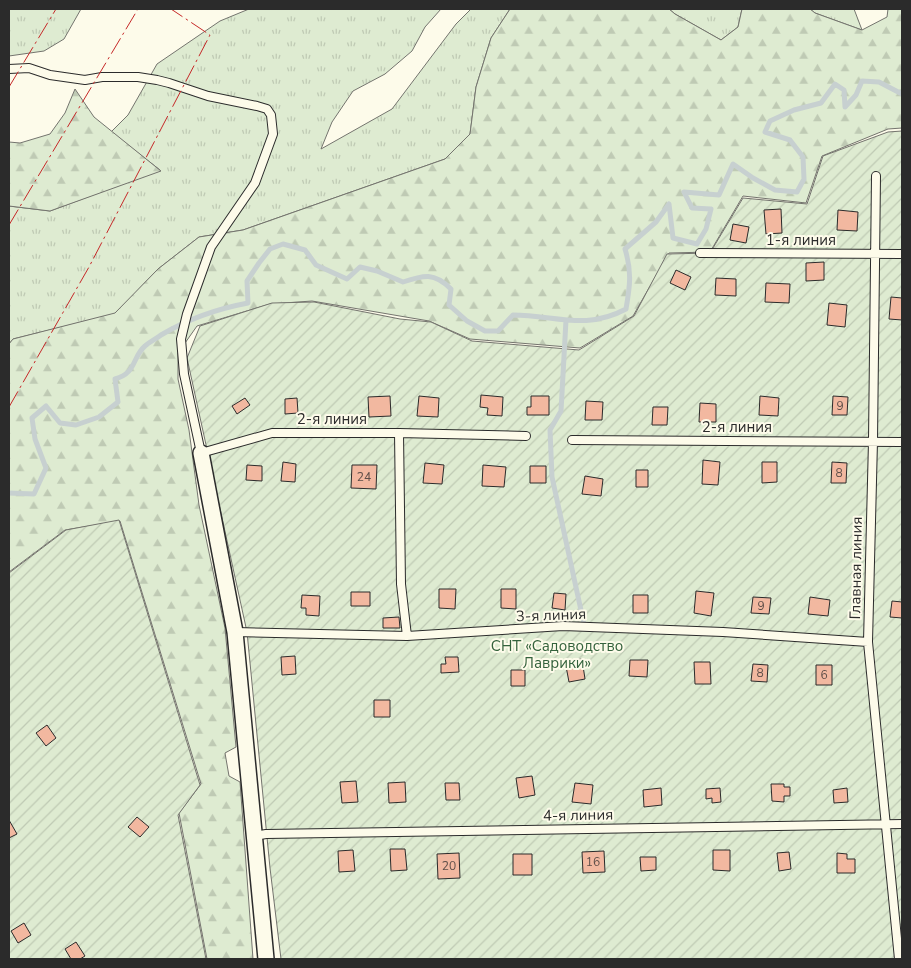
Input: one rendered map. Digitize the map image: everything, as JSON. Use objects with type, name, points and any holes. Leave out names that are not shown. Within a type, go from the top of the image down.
[{"type":"street","points":[[201,453],[235,632],[266,959]]},
{"type":"lane","points":[[9,69],[29,68],[50,75],[85,80],[102,77],[156,80],[208,96],[267,109],[271,115],[273,134],[255,183],[211,247],[187,314],[181,339],[184,374],[201,453]]},
{"type":"lane","name":"Главная линия","points":[[876,176],[873,441],[868,642],[899,959]]},
{"type":"lane","name":"1-я линия","points":[[700,254],[902,254]]},
{"type":"lane","name":"2-я линия","points":[[201,453],[272,433],[526,436]]},
{"type":"lane","points":[[399,433],[401,584],[407,636]]},
{"type":"lane","name":"2-я линия","points":[[572,440],[902,442]]},
{"type":"lane","name":"3-я линия","points":[[235,632],[407,636],[563,626],[723,632],[868,642]]},
{"type":"lane","name":"4-я линия","points":[[254,836],[276,834],[902,824]]},
{"type":"green space","points":[[9,9],[81,9],[64,39],[44,51],[9,56]]},
{"type":"green space","points":[[249,9],[441,9],[425,27],[412,51],[385,74],[353,91],[332,122],[321,149],[392,109],[456,24],[471,9],[510,9],[491,38],[476,87],[470,134],[445,159],[243,230],[199,237],[158,269],[115,314],[13,339],[9,344],[9,206],[50,211],[160,170],[111,132],[128,115],[157,64],[220,21]]},
{"type":"green space","points":[[510,9],[669,9],[721,40],[738,27],[742,9],[810,9],[815,13],[862,30],[887,17],[888,9],[902,9],[902,128],[888,129],[822,156],[806,203],[743,196],[710,252],[669,253],[633,316],[580,348],[470,339],[429,321],[312,301],[270,304],[197,326],[178,353],[178,379],[189,430],[199,505],[225,628],[236,747],[225,753],[229,776],[240,782],[253,959],[207,959],[179,813],[201,784],[120,521],[65,530],[9,572],[9,344],[13,339],[115,313],[158,269],[199,237],[243,230],[445,159],[470,134],[476,87],[491,38]]},
{"type":"green space","points":[[669,9],[742,9],[738,27],[721,40]]},
{"type":"green space","points":[[810,9],[854,9],[862,30],[815,13]]},
{"type":"green space","points":[[75,89],[94,117],[161,171],[50,211],[9,206],[9,142],[20,143],[50,134],[65,113]]},
{"type":"green space","name":"СНТ «Садоводство Лаврики»","points":[[902,131],[902,959],[281,959],[270,868],[247,632],[187,358],[200,326],[272,303],[314,302],[400,319],[431,322],[472,341],[579,350],[634,316],[667,254],[710,253],[743,198],[807,204],[823,156],[888,132]]},
{"type":"green space","points":[[119,520],[200,785],[178,815],[206,959],[9,959],[9,573],[66,530]]},
{"type":"building","points":[[781,209],[782,233],[766,234],[764,210]]},
{"type":"building","points":[[838,210],[858,212],[857,231],[837,230]]},
{"type":"building","points":[[733,224],[749,227],[746,243],[730,240]]},
{"type":"building","points":[[824,262],[824,280],[806,281],[806,263]]},
{"type":"building","points":[[676,270],[691,277],[685,290],[670,283]]},
{"type":"building","points":[[716,278],[736,279],[736,296],[715,295]]},
{"type":"building","points":[[766,283],[790,284],[789,303],[765,302]]},
{"type":"building","points":[[891,297],[902,298],[902,320],[889,319]]},
{"type":"building","points":[[829,303],[847,305],[845,327],[827,325]]},
{"type":"building","points":[[481,395],[503,397],[502,416],[487,415],[488,408],[480,407]]},
{"type":"building","points":[[390,396],[391,416],[369,417],[368,397]]},
{"type":"building","points":[[419,396],[439,398],[438,417],[417,416]]},
{"type":"building","points":[[531,396],[549,396],[549,415],[527,415],[527,407],[531,407]]},
{"type":"building","points":[[760,396],[779,398],[778,416],[759,415]]},
{"type":"building","points":[[833,396],[848,397],[847,415],[832,415]]},
{"type":"building","points":[[245,398],[250,405],[237,414],[232,406]]},
{"type":"building","points":[[297,398],[298,413],[285,414],[285,399]]},
{"type":"building","points":[[586,401],[603,402],[602,420],[585,420]]},
{"type":"building","points":[[700,403],[716,404],[716,422],[699,422]]},
{"type":"building","points":[[653,407],[668,407],[667,425],[652,425]]},
{"type":"building","points":[[703,460],[720,462],[718,485],[702,484]]},
{"type":"building","points":[[283,462],[296,464],[295,482],[281,481]]},
{"type":"building","points":[[762,462],[777,462],[777,482],[762,483]]},
{"type":"building","points":[[832,462],[847,463],[846,483],[831,483]]},
{"type":"building","points":[[425,463],[444,465],[442,484],[423,483]]},
{"type":"building","points":[[247,465],[262,466],[262,481],[246,480]]},
{"type":"building","points":[[352,465],[377,465],[376,489],[351,488]]},
{"type":"building","points":[[483,465],[506,467],[504,487],[482,486]]},
{"type":"building","points":[[530,466],[546,466],[546,483],[530,483]]},
{"type":"building","points":[[636,470],[648,470],[648,487],[636,487]]},
{"type":"building","points":[[585,476],[603,479],[601,496],[582,494]]},
{"type":"building","points":[[439,589],[456,589],[455,609],[439,608]]},
{"type":"building","points":[[501,589],[516,589],[516,609],[501,608]]},
{"type":"building","points":[[696,591],[714,593],[711,616],[694,613]]},
{"type":"building","points":[[351,592],[370,592],[370,606],[351,606]]},
{"type":"building","points":[[554,593],[566,594],[565,610],[552,608]]},
{"type":"building","points":[[302,595],[320,596],[319,616],[306,615],[306,608],[301,608]]},
{"type":"building","points":[[633,595],[648,595],[648,613],[633,613]]},
{"type":"building","points":[[753,597],[771,598],[769,614],[751,613]]},
{"type":"building","points":[[810,597],[830,600],[828,616],[808,614]]},
{"type":"building","points":[[892,601],[902,602],[902,618],[890,617]]},
{"type":"building","points":[[399,617],[400,628],[383,628],[383,618]]},
{"type":"building","points":[[295,656],[296,674],[282,675],[281,657]]},
{"type":"building","points":[[445,657],[458,657],[459,672],[441,673],[441,664],[446,664]]},
{"type":"building","points":[[582,659],[585,679],[569,682],[565,661]]},
{"type":"building","points":[[630,660],[648,660],[647,677],[629,676]]},
{"type":"building","points":[[694,662],[710,662],[711,684],[695,684]]},
{"type":"building","points":[[753,664],[768,665],[767,682],[751,681]]},
{"type":"building","points":[[816,665],[832,665],[832,685],[816,685]]},
{"type":"building","points":[[511,670],[525,670],[525,686],[511,686]]},
{"type":"building","points":[[374,700],[390,700],[390,717],[374,717]]},
{"type":"building","points":[[47,725],[56,738],[46,746],[36,733]]},
{"type":"building","points":[[532,776],[535,795],[519,798],[516,778]]},
{"type":"building","points":[[356,781],[358,802],[342,803],[340,782]]},
{"type":"building","points":[[405,782],[406,802],[389,803],[388,783]]},
{"type":"building","points":[[445,783],[459,783],[460,800],[446,800]]},
{"type":"building","points":[[575,783],[593,785],[591,804],[572,802]]},
{"type":"building","points":[[771,784],[784,784],[784,787],[790,787],[790,796],[784,796],[784,802],[772,801]]},
{"type":"building","points":[[661,788],[662,805],[644,807],[643,790]]},
{"type":"building","points":[[720,788],[721,802],[712,803],[712,798],[706,799],[706,789]]},
{"type":"building","points":[[847,788],[848,802],[834,803],[833,790]]},
{"type":"building","points":[[137,817],[149,827],[140,837],[128,827]]},
{"type":"building","points":[[9,820],[17,834],[9,838]]},
{"type":"building","points":[[390,849],[405,849],[407,870],[391,871]]},
{"type":"building","points":[[353,850],[355,871],[339,872],[338,851]]},
{"type":"building","points":[[713,850],[730,850],[730,871],[713,870]]},
{"type":"building","points":[[604,851],[605,872],[583,873],[582,852]]},
{"type":"building","points":[[789,852],[791,869],[779,871],[777,853]]},
{"type":"building","points":[[459,853],[460,878],[438,879],[437,854]]},
{"type":"building","points":[[837,853],[847,854],[847,859],[855,859],[855,873],[837,873]]},
{"type":"building","points":[[513,854],[532,854],[532,875],[513,875]]},
{"type":"building","points":[[640,857],[656,857],[656,870],[641,871]]},
{"type":"building","points":[[24,923],[31,935],[18,943],[11,931]]},
{"type":"building","points":[[76,942],[85,956],[80,959],[71,959],[65,949]]},
{"type":"waterway","points":[[9,493],[34,494],[46,468],[35,439],[32,418],[46,406],[60,423],[76,425],[99,417],[118,402],[115,379],[131,369],[141,350],[147,345],[171,329],[192,319],[225,308],[248,303],[247,281],[270,249],[283,244],[305,250],[316,265],[347,279],[360,267],[377,271],[403,282],[428,276],[434,277],[451,289],[449,305],[467,321],[485,331],[498,331],[513,315],[583,321],[611,316],[626,309],[630,279],[625,249],[656,222],[669,204],[673,238],[697,244],[706,229],[711,209],[692,208],[684,192],[719,195],[733,164],[775,190],[797,192],[804,179],[803,157],[790,140],[765,132],[770,121],[794,110],[821,103],[835,84],[844,90],[845,107],[856,95],[862,81],[879,82],[902,94]]},
{"type":"waterway","points":[[566,320],[561,411],[550,430],[552,477],[584,624]]},
{"type":"power","points":[[9,87],[56,9]]},
{"type":"power","points":[[9,225],[138,9]]},
{"type":"power","points":[[9,407],[89,267],[210,35],[171,9]]}]
